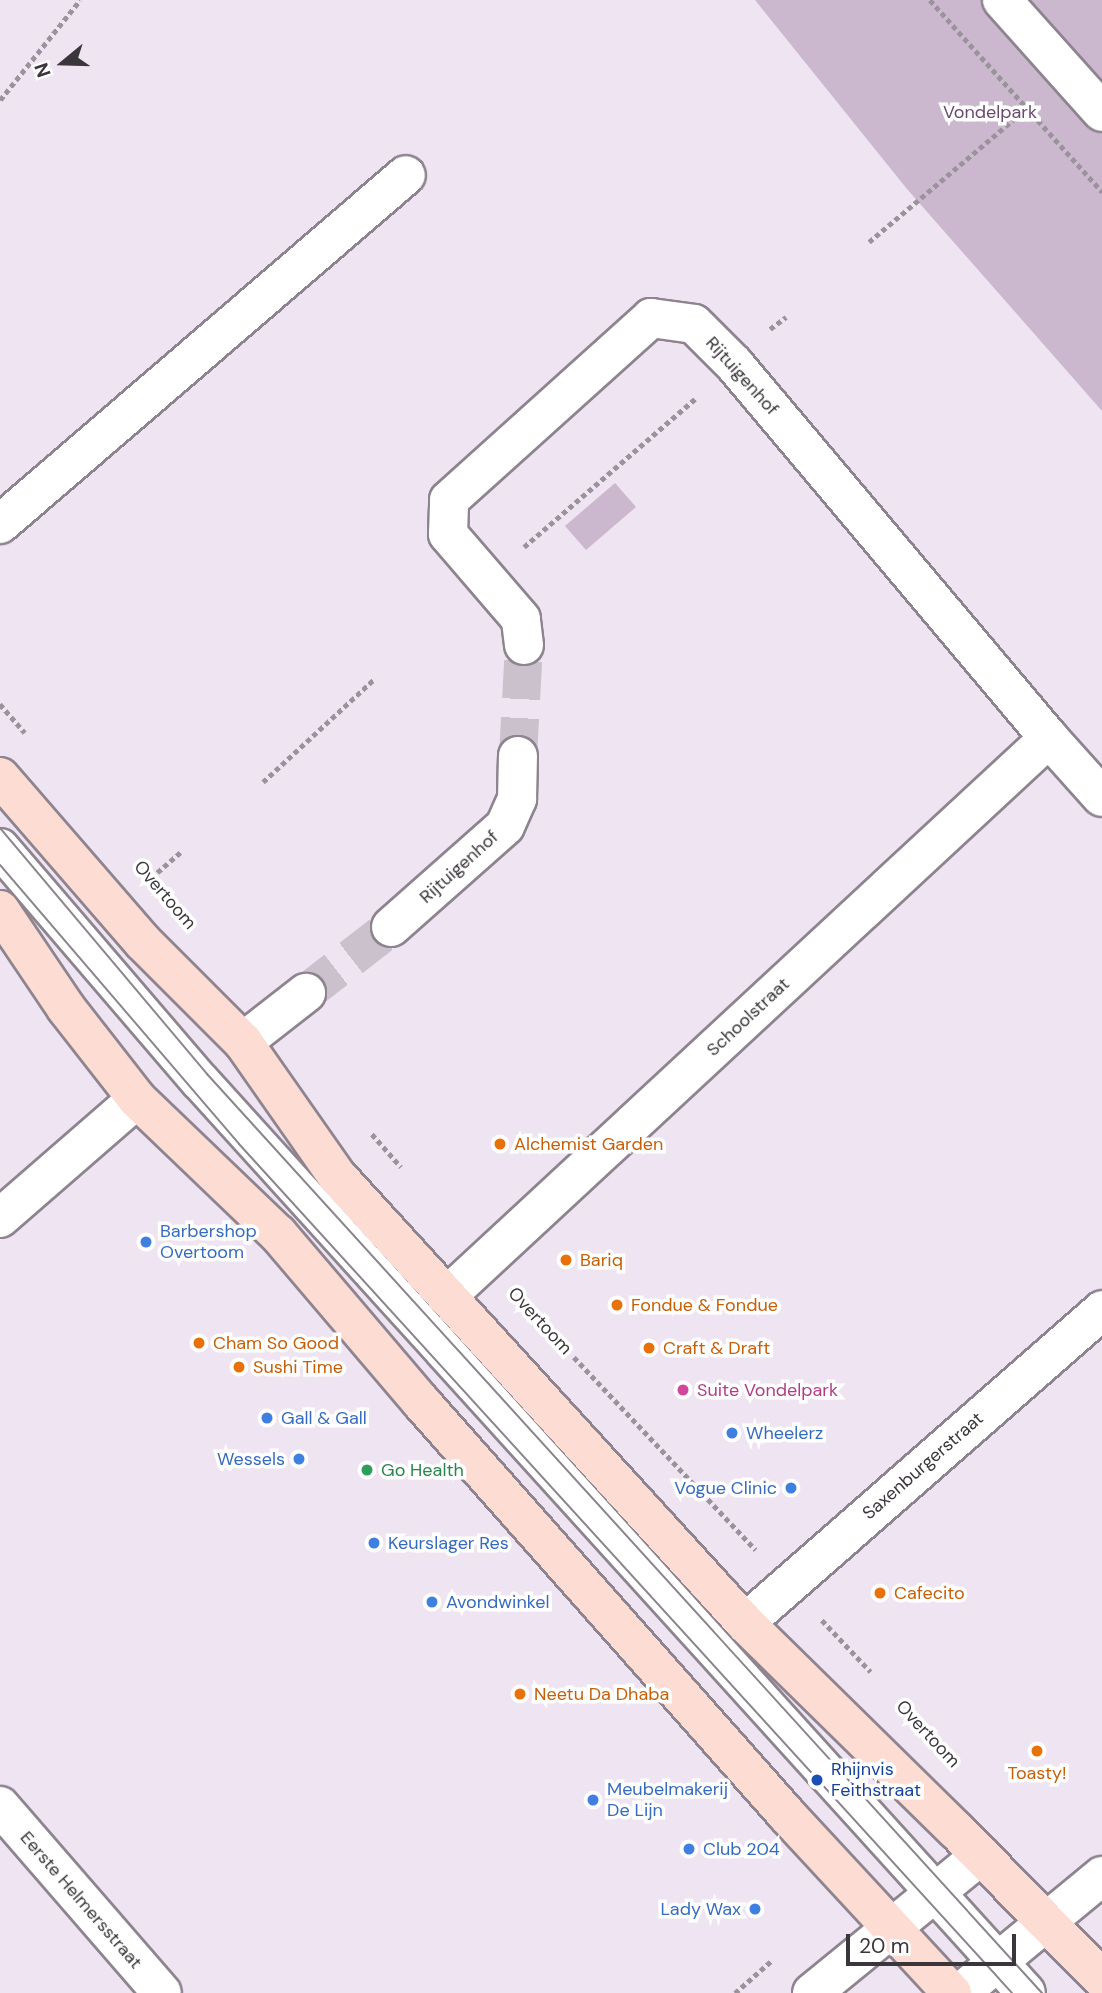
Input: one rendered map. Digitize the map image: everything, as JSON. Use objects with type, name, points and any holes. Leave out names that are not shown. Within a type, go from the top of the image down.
[{"type":"main road","points":[[0,778],[143,942],[243,1042],[337,1176],[745,1623],[981,1855],[1102,1979]]},
{"type":"main road","points":[[0,910],[66,1008],[137,1099],[278,1234],[430,1412],[952,1993]]},
{"type":"street","points":[[1006,2],[1102,112]]},
{"type":"street","points":[[0,524],[406,175]]},
{"type":"street","name":"Rijtuigenhof","points":[[524,645],[521,619],[448,534],[449,500],[650,318],[694,324],[734,364],[1049,738],[1102,797]]},
{"type":"street","name":"Schoolstraat","points":[[447,1296],[1049,738]]},
{"type":"street","name":"Rijtuigenhof","points":[[391,928],[505,826],[517,799],[517,756]]},
{"type":"street","points":[[0,848],[200,1081],[1026,1993]]},
{"type":"street","points":[[243,1042],[306,993]]},
{"type":"street","points":[[0,1218],[137,1099]]},
{"type":"street","name":"Saxenburgerstraat","points":[[745,1623],[787,1583],[1102,1310]]},
{"type":"street","name":"Eerste Helmersstraat","points":[[0,1806],[162,1993]]},
{"type":"street","points":[[812,1993],[981,1855]]},
{"type":"street","points":[[960,1993],[1102,1876]]},
{"type":"path","points":[[0,100],[80,0]]},
{"type":"path","points":[[930,0],[1102,192]]},
{"type":"path","points":[[869,242],[1067,73]]},
{"type":"path","points":[[487,578],[734,364]]},
{"type":"path","points":[[263,782],[373,680]]},
{"type":"path","points":[[0,704],[27,735]]},
{"type":"path","points":[[151,878],[182,851]]},
{"type":"path","name":"Overtoom","points":[[142,868],[158,887]]},
{"type":"path","points":[[364,1125],[410,1177]]},
{"type":"path","name":"Overtoom","points":[[569,1352],[879,1681]]},
{"type":"green space","name":"Vondelpark","points":[[755,0],[1102,0],[1102,411],[907,189]]},
{"type":"green space","points":[[615,483],[636,507],[586,550],[565,526]]},
{"type":"tunnel","points":[[518,756],[524,645]]},
{"type":"tunnel","points":[[306,993],[391,927]]},
{"type":"tram line","points":[[0,828],[207,1074],[1042,1993]]},
{"type":"tram line","points":[[0,865],[239,1144],[1012,1993]]},
{"type":"place","name":"Alchemist Garden","points":[[500,1144]]},
{"type":"place","name":"Barbershop Overtoom","points":[[146,1242]]},
{"type":"place","name":"Bariq","points":[[566,1260]]},
{"type":"place","name":"Fondue & Fondue","points":[[617,1305]]},
{"type":"place","name":"Cham So Good","points":[[199,1343]]},
{"type":"place","name":"Craft & Draft","points":[[649,1348]]},
{"type":"place","name":"Sushi Time","points":[[239,1367]]},
{"type":"place","name":"Suite Vondelpark","points":[[683,1390]]},
{"type":"place","name":"Gall & Gall","points":[[267,1418]]},
{"type":"place","name":"Wheelerz","points":[[732,1433]]},
{"type":"place","name":"Wessels","points":[[299,1459]]},
{"type":"place","name":"Go Health","points":[[367,1470]]},
{"type":"place","name":"Vogue Clinic","points":[[791,1488]]},
{"type":"place","name":"Keurslager Res","points":[[374,1543]]},
{"type":"place","name":"Cafecito","points":[[880,1593]]},
{"type":"place","name":"Avondwinkel","points":[[432,1602]]},
{"type":"place","name":"Neetu Da Dhaba","points":[[520,1694]]},
{"type":"place","name":"Toasty!","points":[[1037,1751]]},
{"type":"place","name":"Rhijnvis Feithstraat","points":[[817,1780]]},
{"type":"place","name":"Meubelmakerij De Lijn","points":[[593,1800]]},
{"type":"place","name":"Club 204","points":[[689,1849]]},
{"type":"place","name":"Lady Wax","points":[[755,1909]]}]
